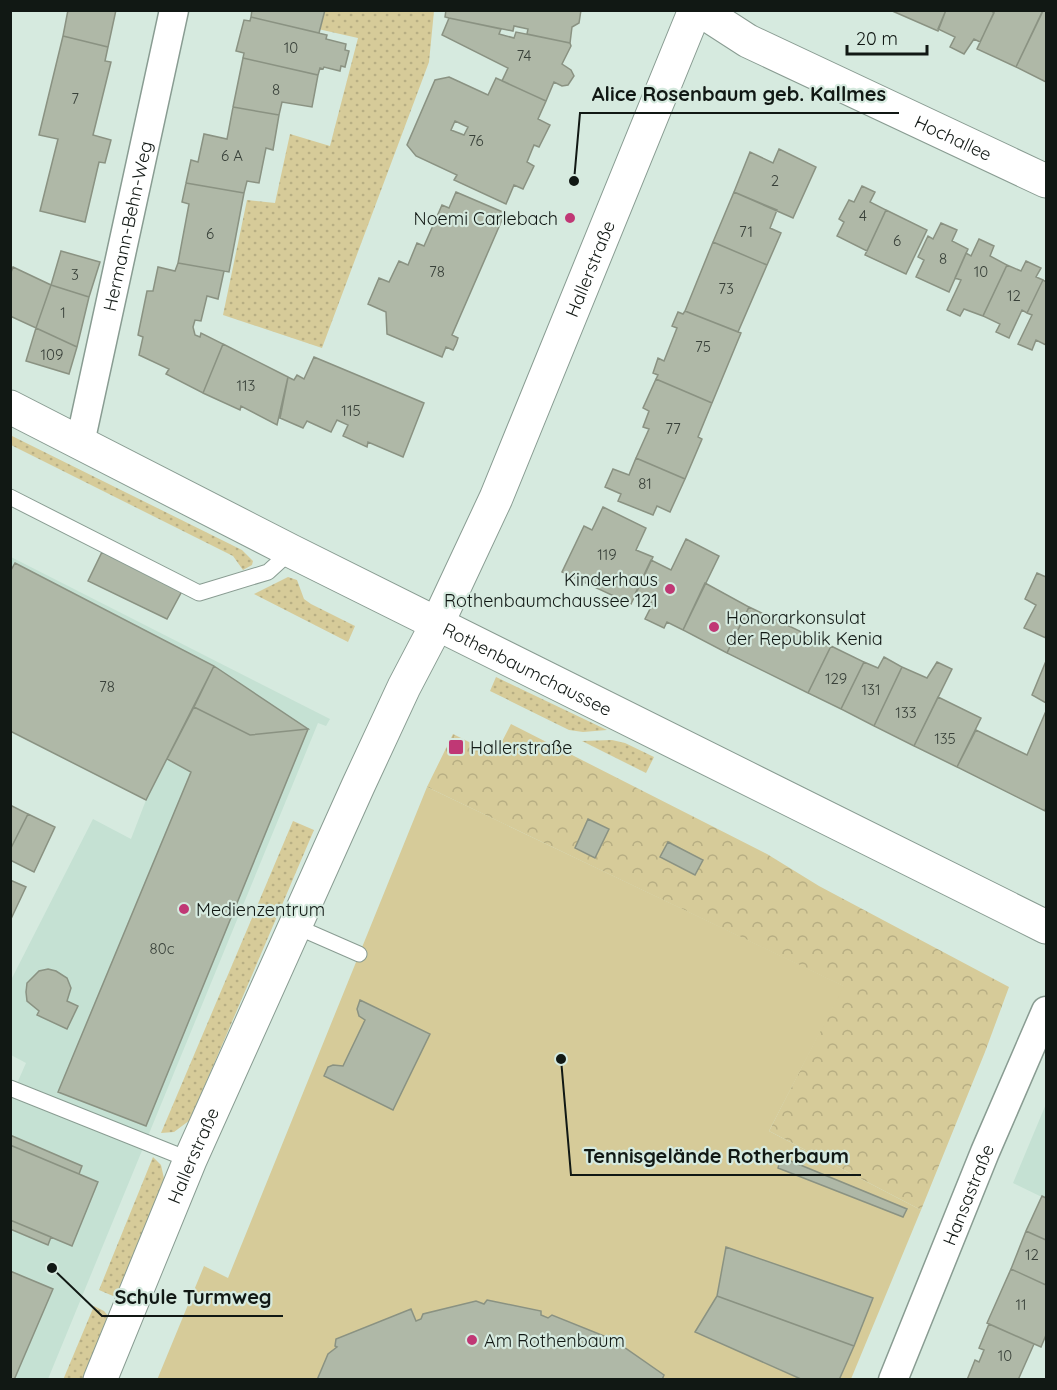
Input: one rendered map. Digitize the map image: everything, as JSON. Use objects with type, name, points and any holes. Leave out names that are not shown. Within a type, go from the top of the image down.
[{"type":"main road","name":"Hallerstraße","points":[[100,1380],[190,1160],[295,926],[404,687],[437,624],[496,498],[695,10]]},
{"type":"main road","name":"Hochallee","points":[[700,10],[748,41],[1047,181]]},
{"type":"main road","name":"Rothenbaumchaussee","points":[[10,407],[291,551],[1047,927]]},
{"type":"street","name":"Hermann-Behn-Weg","points":[[81,443],[174,10]]},
{"type":"street","name":"Hansastraße","points":[[893,1380],[985,1152],[1047,1011]]},
{"type":"lane","points":[[10,497],[199,593],[268,572],[291,551]]},
{"type":"lane","points":[[295,926],[359,954]]},
{"type":"lane","points":[[10,1088],[190,1160]]},
{"type":"shaded area","points":[[11,557],[330,719],[326,726],[318,723],[48,1379],[11,1379],[10,1086],[15,1088],[26,1063],[11,1055],[11,980],[93,819],[131,839],[146,800],[11,731]]},
{"type":"shaded area","points":[[1046,1104],[1046,1199],[1013,1183]]},
{"type":"green space","points":[[323,11],[434,11],[429,62],[322,348],[223,315],[247,200],[275,203],[290,134],[330,146],[358,38],[318,29]]},
{"type":"green space","points":[[10,435],[242,550],[253,561],[252,565],[243,570],[233,556],[11,445]]},
{"type":"green space","points":[[288,577],[297,580],[304,599],[355,626],[348,642],[254,594]]},
{"type":"green space","points":[[496,677],[607,730],[583,732],[569,730],[490,691]]},
{"type":"green space","points":[[511,724],[767,854],[819,886],[1009,987],[921,1210],[769,1131],[843,986],[427,787],[453,734],[495,755]]},
{"type":"green space","points":[[612,740],[625,743],[654,757],[646,773],[582,741]]},
{"type":"green space","points":[[427,787],[844,986],[769,1131],[921,1210],[851,1379],[157,1380],[204,1266],[228,1278]]},
{"type":"green space","points":[[293,821],[314,830],[190,1120],[174,1132],[161,1133]]},
{"type":"green space","points":[[153,1157],[161,1165],[165,1183],[120,1295],[113,1296],[99,1290]]},
{"type":"green space","points":[[94,1306],[104,1311],[110,1318],[84,1379],[63,1380]]},
{"type":"building","points":[[68,10],[116,10],[108,47],[63,36]]},
{"type":"building","points":[[252,10],[325,10],[319,33],[251,17]]},
{"type":"building","points":[[446,10],[581,10],[579,23],[572,27],[570,43],[527,34],[528,29],[514,26],[513,31],[445,17]]},
{"type":"building","points":[[890,10],[946,10],[938,31]]},
{"type":"building","points":[[946,10],[990,10],[994,13],[980,42],[974,39],[964,54],[950,47],[955,37],[938,29]]},
{"type":"building","points":[[995,10],[1043,11],[1016,67],[977,49]]},
{"type":"building","points":[[1043,10],[1046,10],[1046,82],[1016,67]]},
{"type":"building","points":[[251,17],[327,35],[326,39],[346,44],[345,50],[349,51],[345,67],[341,66],[340,71],[320,68],[318,75],[243,58],[244,53],[236,51],[244,20],[250,21]]},
{"type":"building","points":[[449,18],[501,29],[499,34],[514,38],[516,32],[570,43],[571,46],[562,64],[571,70],[574,76],[568,85],[562,86],[554,82],[546,101],[502,81],[508,68],[442,35]]},
{"type":"building","points":[[63,36],[108,47],[105,61],[111,62],[93,135],[111,140],[105,163],[99,162],[85,222],[40,211],[58,139],[39,135]]},
{"type":"building","points":[[243,58],[318,75],[312,107],[282,102],[279,115],[233,107]]},
{"type":"building","points":[[449,77],[488,95],[496,78],[546,101],[538,119],[550,125],[539,147],[534,145],[527,162],[534,166],[523,189],[514,185],[506,204],[454,180],[457,175],[416,156],[407,145],[435,80]],"holes":[[[455,121],[468,127],[464,135],[451,130]]]},
{"type":"building","points":[[233,107],[279,115],[273,150],[266,148],[259,183],[247,181],[244,193],[186,183],[191,160],[198,162],[204,134],[227,139]]},
{"type":"building","points":[[779,149],[816,167],[793,218],[734,192],[750,152],[773,163]]},
{"type":"building","points":[[186,183],[244,193],[229,272],[178,263],[189,204],[182,202]]},
{"type":"building","points":[[862,186],[875,192],[870,202],[886,210],[867,251],[837,236],[844,222],[839,219],[849,200],[854,202]]},
{"type":"building","points":[[456,192],[505,213],[452,335],[458,338],[456,344],[453,350],[446,347],[442,357],[387,334],[386,312],[368,304],[379,278],[389,282],[399,261],[408,265],[417,243],[424,246],[442,205],[449,208]]},
{"type":"building","points":[[734,192],[777,210],[770,228],[781,233],[767,265],[713,242]]},
{"type":"building","points":[[886,210],[927,230],[906,274],[865,255]]},
{"type":"building","points":[[941,223],[957,230],[952,241],[968,249],[949,292],[916,277],[924,260],[918,257],[928,236],[933,239]]},
{"type":"building","points":[[979,239],[994,246],[990,256],[1007,265],[983,316],[964,309],[960,316],[947,310],[961,280],[955,278],[966,253],[971,256]]},
{"type":"building","points":[[713,242],[767,265],[738,332],[685,311]]},
{"type":"building","points":[[61,251],[100,262],[89,297],[51,285]]},
{"type":"building","points":[[1026,261],[1041,268],[1036,277],[1043,280],[1027,313],[1022,310],[1009,338],[996,332],[1000,324],[983,316],[1007,265],[1021,271]]},
{"type":"building","points":[[178,263],[224,271],[218,299],[207,296],[201,321],[195,320],[193,327],[195,335],[200,337],[201,333],[223,344],[203,393],[166,374],[169,369],[139,355],[143,337],[138,335],[147,291],[153,291],[158,267],[175,271]]},
{"type":"building","points":[[13,267],[51,285],[36,328],[10,316],[10,275]]},
{"type":"building","points":[[1043,280],[1046,282],[1046,345],[1036,340],[1032,350],[1018,344],[1032,315],[1027,313]]},
{"type":"building","points":[[51,285],[89,297],[77,347],[36,328]]},
{"type":"building","points":[[685,311],[741,333],[712,403],[656,379],[658,375],[653,373],[658,358],[664,361],[677,328],[672,326],[678,312],[683,314]]},
{"type":"building","points":[[36,328],[77,347],[69,374],[26,361]]},
{"type":"building","points":[[223,344],[288,377],[277,425],[241,406],[240,410],[203,393]]},
{"type":"building","points":[[314,357],[424,403],[403,457],[368,442],[367,447],[343,436],[348,425],[337,420],[331,432],[307,421],[303,428],[280,418],[288,377],[294,380],[297,375],[304,379]]},
{"type":"building","points":[[656,379],[712,403],[698,437],[702,439],[685,479],[636,458],[649,429],[643,427],[649,411],[643,408]]},
{"type":"building","points":[[636,458],[685,479],[670,512],[657,506],[653,515],[618,501],[621,494],[605,487],[613,469],[629,475]]},
{"type":"building","points":[[603,507],[646,528],[636,550],[653,557],[631,604],[562,572],[584,526],[592,530]]},
{"type":"building","name":"Kinderhaus Rothenbaumchaussee 121","points":[[686,539],[719,556],[683,630],[667,622],[664,628],[645,619],[653,603],[635,594],[651,560],[671,570]]},
{"type":"building","points":[[102,552],[182,591],[167,619],[88,581]]},
{"type":"building","points":[[15,563],[214,666],[146,800],[10,731],[10,572]]},
{"type":"building","points":[[1037,573],[1046,577],[1046,638],[1024,628],[1036,605],[1025,599]]},
{"type":"building","points":[[705,583],[749,607],[727,653],[683,630]]},
{"type":"building","points":[[749,607],[831,646],[808,693],[727,653]]},
{"type":"building","points":[[831,646],[864,662],[841,709],[808,693]]},
{"type":"building","points":[[884,657],[902,667],[874,726],[841,709],[864,662],[878,668]]},
{"type":"building","points":[[1046,661],[1046,703],[1032,695]]},
{"type":"building","points":[[937,662],[952,669],[914,746],[874,726],[902,667],[927,678]]},
{"type":"building","points":[[214,666],[308,729],[250,735],[194,707]]},
{"type":"building","points":[[938,697],[981,718],[957,767],[914,746]]},
{"type":"building","name":"Medienzentrum","points":[[194,707],[250,735],[308,729],[146,1126],[58,1092],[191,772],[167,759]]},
{"type":"building","points":[[1046,711],[1045,811],[957,767],[976,730],[1027,755]]},
{"type":"building","points":[[10,805],[28,814],[10,850]]},
{"type":"building","points":[[28,814],[55,827],[34,872],[10,860],[10,850]]},
{"type":"building","points":[[588,819],[609,829],[595,858],[575,848]]},
{"type":"building","points":[[668,842],[703,860],[695,875],[660,857]]},
{"type":"building","points":[[10,880],[26,887],[10,921]]},
{"type":"building","points":[[48,969],[67,978],[71,988],[67,1001],[78,1006],[67,1029],[37,1015],[39,1011],[27,1001],[27,983],[39,971]]},
{"type":"building","points":[[360,1000],[430,1034],[393,1110],[324,1076],[328,1067],[343,1066],[365,1020],[359,1016],[357,1009]]},
{"type":"building","points":[[10,1135],[82,1166],[79,1174],[10,1145]]},
{"type":"building","points":[[10,1145],[98,1182],[72,1246],[10,1220]]},
{"type":"building","points":[[781,1157],[907,1209],[903,1217],[778,1168]]},
{"type":"building","points":[[1042,1196],[1046,1198],[1046,1240],[1026,1231]]},
{"type":"building","points":[[10,1220],[51,1237],[48,1245],[10,1229]]},
{"type":"building","points":[[1026,1231],[1046,1240],[1046,1285],[1011,1269]]},
{"type":"building","points":[[726,1247],[873,1298],[854,1346],[717,1296]]},
{"type":"building","points":[[1011,1269],[1046,1285],[1046,1335],[1041,1347],[987,1323]]},
{"type":"building","points":[[10,1271],[53,1289],[14,1380],[10,1380]]},
{"type":"building","points":[[717,1296],[854,1346],[839,1380],[803,1380],[695,1332]]},
{"type":"building","name":"Am Rothenbaum","points":[[487,1300],[541,1311],[541,1315],[548,1318],[552,1315],[609,1338],[608,1342],[613,1346],[618,1343],[664,1375],[662,1380],[317,1380],[328,1354],[337,1347],[335,1346],[336,1339],[411,1309],[416,1321],[421,1319],[423,1314],[476,1301],[484,1304]]},
{"type":"building","points":[[989,1324],[1034,1344],[1018,1380],[967,1380],[975,1360],[979,1362],[984,1350],[979,1348]]},
{"type":"place","name":"Alice Rosenbaum geb. Kallmes","points":[[574,181]]},
{"type":"place","name":"Noemi Carlebach","points":[[570,218]]},
{"type":"place","name":"Kinderhaus Rothenbaumchaussee 121","points":[[670,589]]},
{"type":"place","name":"Honorarkonsulat der Republik Kenia","points":[[714,627]]},
{"type":"place","name":"Hallerstraße","points":[[456,747]]},
{"type":"place","name":"Medienzentrum","points":[[184,909]]},
{"type":"place","name":"Tennisgelände Rotherbaum","points":[[561,1059]]},
{"type":"place","name":"Schule Turmweg","points":[[52,1268]]},
{"type":"place","name":"Am Rothenbaum","points":[[472,1340]]}]
